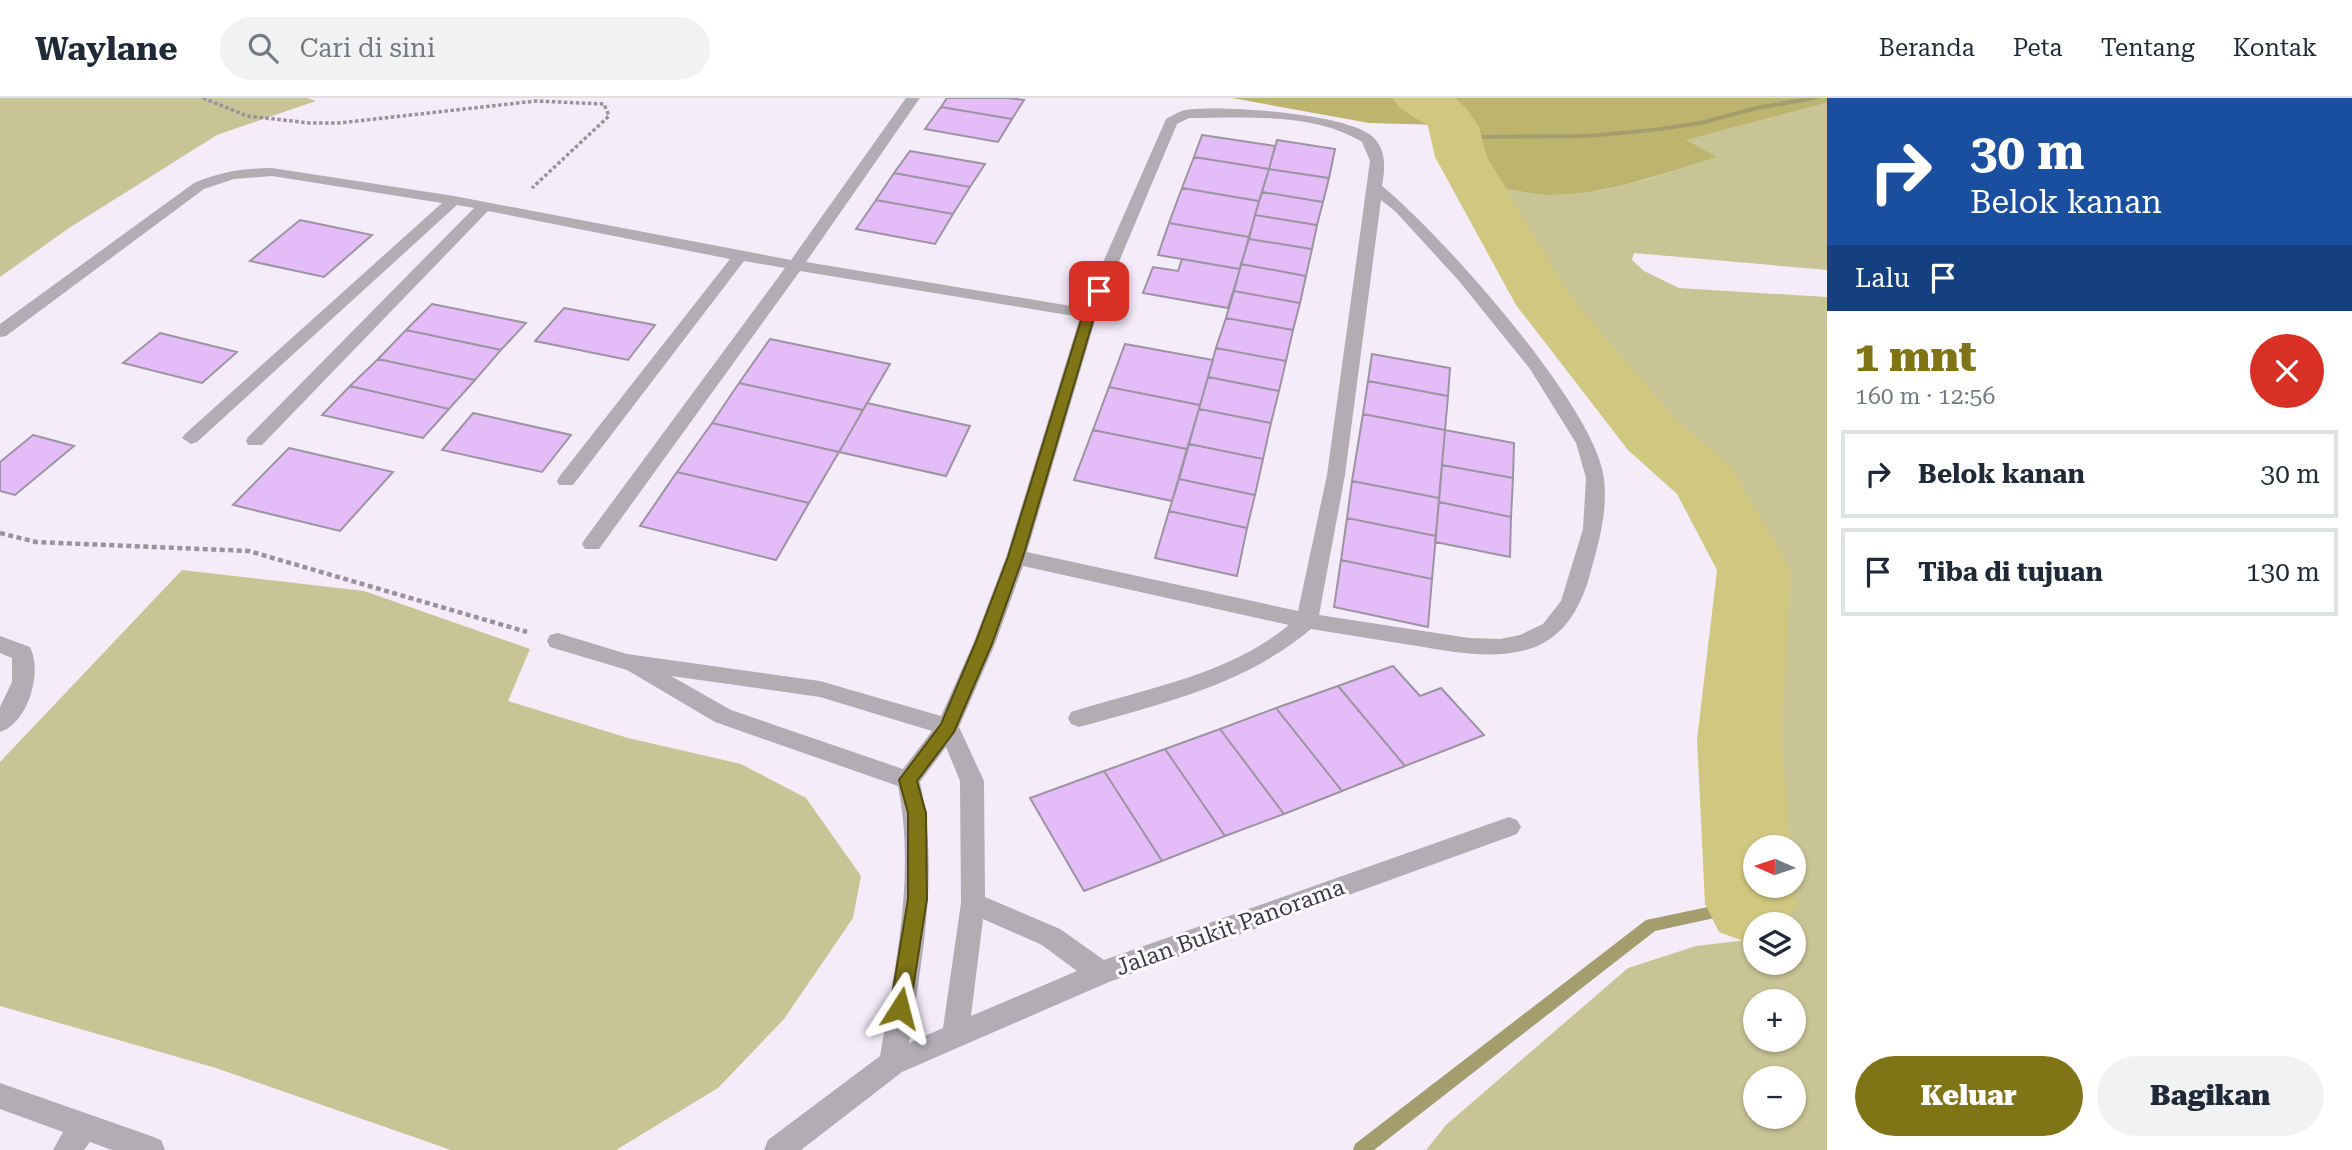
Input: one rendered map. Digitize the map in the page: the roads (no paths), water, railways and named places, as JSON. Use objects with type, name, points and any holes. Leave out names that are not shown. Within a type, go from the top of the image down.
[{"type":"street","points":[[592,544],[913,98]]},
{"type":"street","points":[[908,780],[948,727],[984,644],[1016,557],[1089,314],[1171,122],[1186,114],[1214,114],[1341,126],[1369,140],[1378,164],[1336,475],[1307,621],[1282,642],[1249,662],[1183,689],[1079,718]]},
{"type":"street","points":[[0,332],[199,186],[219,177],[243,172],[272,172],[454,200],[740,257],[1089,314]]},
{"type":"street","points":[[1016,557],[1307,621],[1469,646],[1500,647],[1525,642],[1550,629],[1571,604],[1593,529],[1595,478],[1585,443],[1566,408],[1537,367],[1465,278],[1401,209],[1374,187]]},
{"type":"street","points":[[191,438],[454,200]]},
{"type":"street","points":[[255,442],[484,207]]},
{"type":"street","points":[[566,481],[740,257]]},
{"type":"street","points":[[558,640],[627,662],[820,689],[948,727],[972,781],[973,903],[955,1037]]},
{"type":"street","points":[[0,644],[22,653],[26,676],[13,707],[0,723]]},
{"type":"street","points":[[627,662],[723,716],[908,780]]},
{"type":"street","points":[[892,1063],[917,899],[917,813],[908,780]]},
{"type":"street","name":"Jalan Bukit Panorama","points":[[778,1150],[892,1063],[1101,973],[1509,827]]},
{"type":"street","points":[[973,903],[1051,937],[1101,973]]},
{"type":"street","points":[[0,1096],[150,1150]]},
{"type":"street","points":[[67,1150],[85,1126]]},
{"type":"waterway","points":[[1417,98],[1436,108],[1449,120],[1457,136],[1461,157],[1546,305],[1652,435],[1705,481],[1754,570],[1739,740],[1751,904]]},
{"type":"waterway","points":[[1458,134],[1479,137],[1587,136],[1653,130],[1701,123],[1756,108],[1815,98]]},
{"type":"waterway","points":[[1361,1150],[1651,925],[1751,904]]}]
